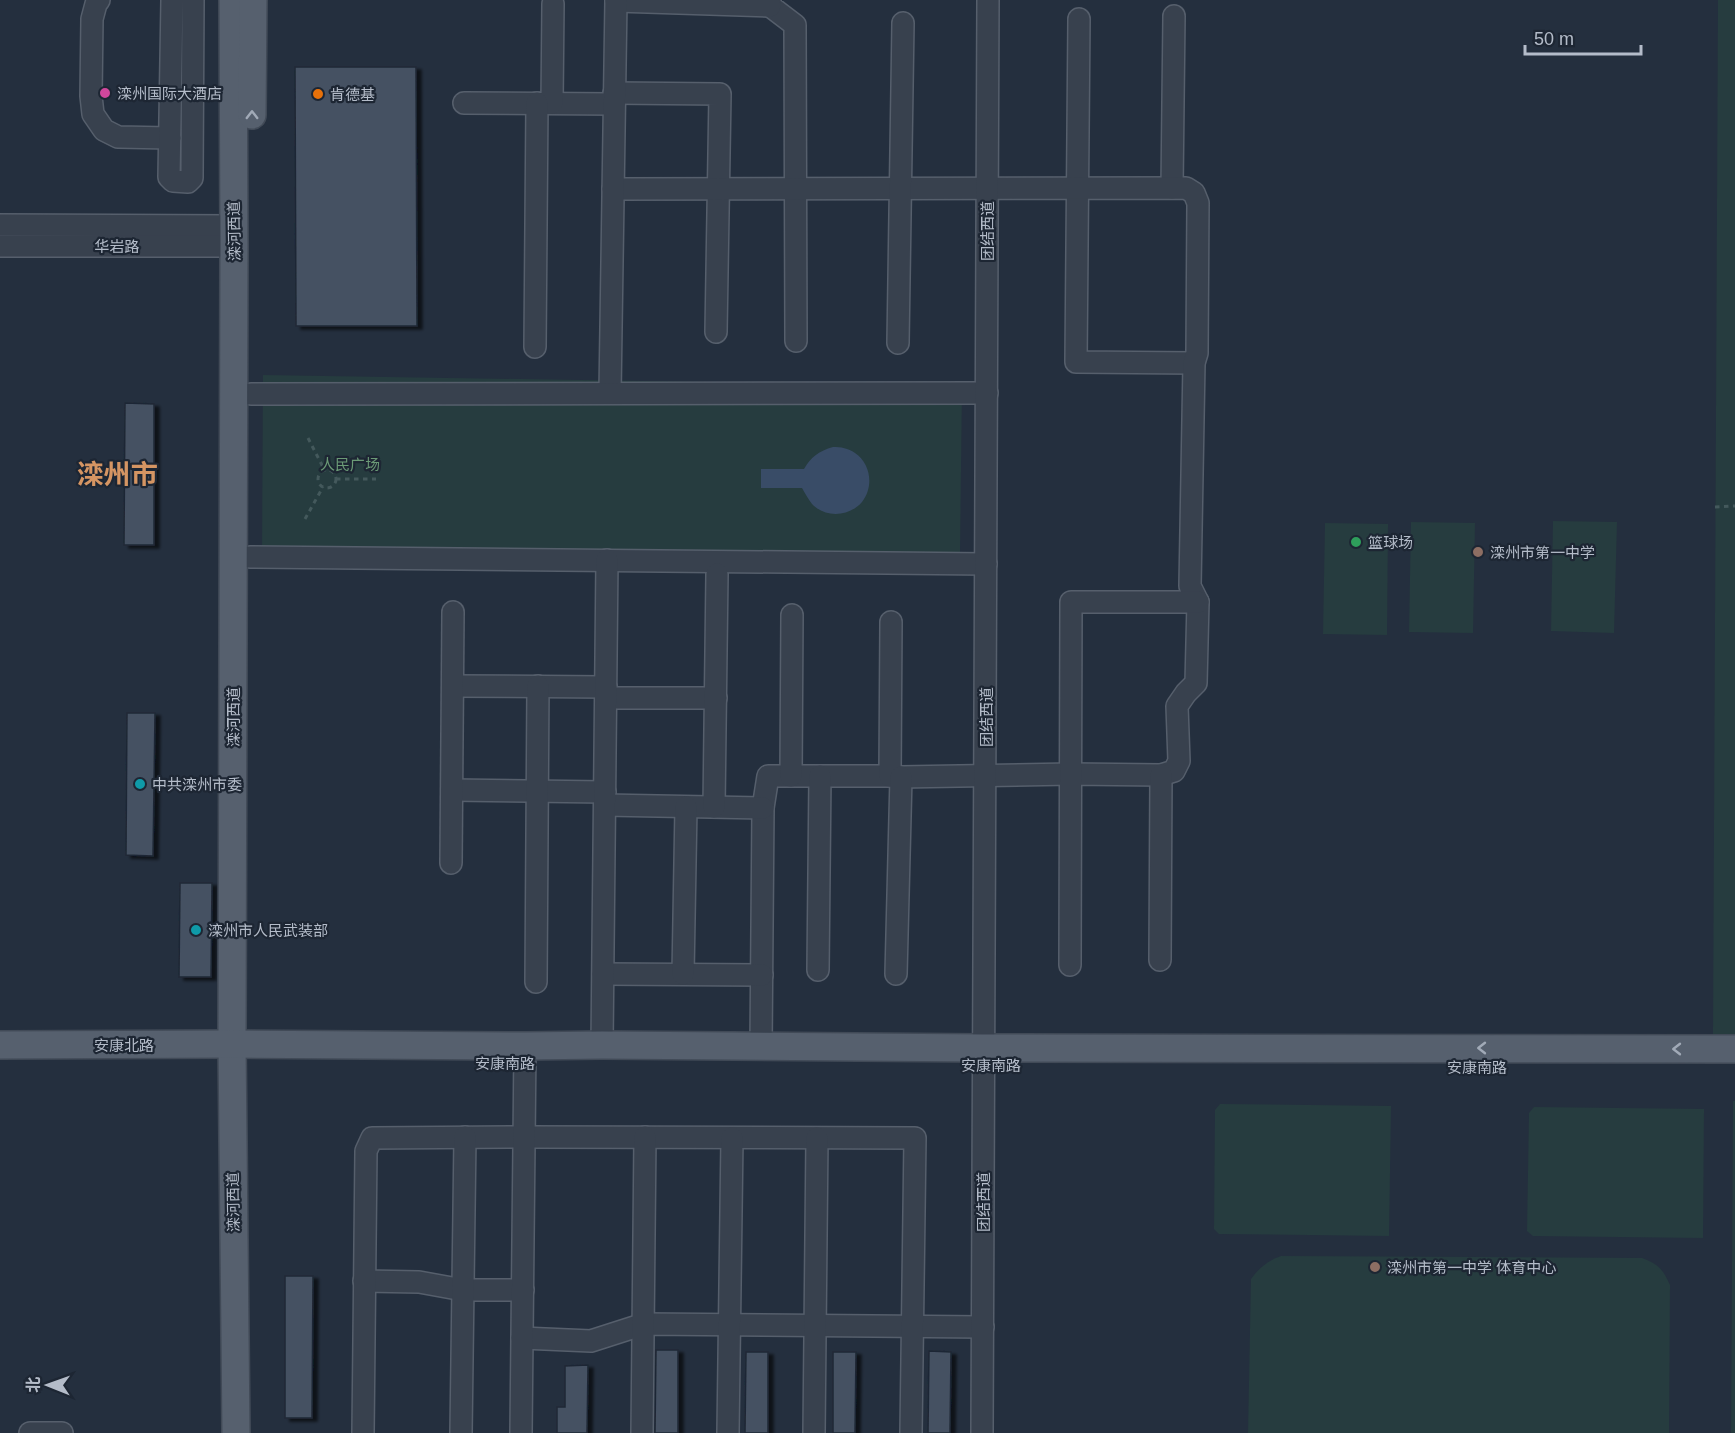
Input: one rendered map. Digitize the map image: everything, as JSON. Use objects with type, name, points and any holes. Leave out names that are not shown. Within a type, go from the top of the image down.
[{"type":"main road","name":"滦河西道","points":[[233,0],[240,1053],[251,1433]]},
{"type":"main road","name":"滦河西道","points":[[236,1433],[240,1053],[250,557],[253,0]]},
{"type":"main road","name":"安康北路","points":[[0,1045],[240,1053]]},
{"type":"main road","name":"安康南路","points":[[525,1054],[602,1045],[761,1046],[984,1056],[1735,1049]]},
{"type":"main road","name":"安康北路","points":[[0,1061],[240,1053]]},
{"type":"main road","name":"安康南路","points":[[240,1053],[984,1056],[1735,1068]]},
{"type":"street","points":[[99,0],[92,19],[91,96],[93,114],[104,130],[118,136],[161,138]]},
{"type":"street","points":[[172,0],[161,138],[169,177],[173,182],[188,182],[192,178],[193,0]]},
{"type":"street","points":[[610,393],[616,0],[770,3],[795,25],[796,341]]},
{"type":"street","name":"团结西道","points":[[982,1433],[988,0]]},
{"type":"street","points":[[535,347],[544,103],[553,4]]},
{"type":"street","points":[[1172,188],[1174,16]]},
{"type":"street","points":[[1079,19],[1076,362],[1194,363]]},
{"type":"street","points":[[898,343],[903,24]]},
{"type":"street","points":[[464,103],[544,103],[720,94],[716,332]]},
{"type":"street","points":[[613,189],[1186,188],[1194,193],[1198,203],[1191,586],[1198,602],[1196,683],[1178,706],[1179,761],[1174,771],[1161,776],[1071,774],[986,777],[768,776],[763,808],[761,1046]]},
{"type":"street","name":"华岩路","points":[[0,225],[234,236]]},
{"type":"street","name":"华岩路","points":[[0,246],[234,236]]},
{"type":"street","points":[[251,394],[987,393]]},
{"type":"street","points":[[250,557],[986,564]]},
{"type":"street","points":[[602,1045],[607,560]]},
{"type":"street","points":[[714,807],[717,574]]},
{"type":"street","points":[[1070,965],[1071,602],[1198,602]]},
{"type":"street","points":[[451,864],[453,612]]},
{"type":"street","points":[[791,776],[792,615]]},
{"type":"street","points":[[891,622],[896,974]]},
{"type":"street","points":[[453,686],[538,686],[716,698]]},
{"type":"street","points":[[536,981],[538,686]]},
{"type":"street","points":[[818,970],[820,776]]},
{"type":"street","points":[[1160,960],[1161,776]]},
{"type":"street","points":[[452,790],[537,791],[686,807],[763,808]]},
{"type":"street","points":[[683,974],[686,807]]},
{"type":"street","points":[[603,974],[762,975]]},
{"type":"street","points":[[521,1433],[525,1054]]},
{"type":"street","points":[[461,1433],[465,1137]]},
{"type":"street","points":[[363,1433],[366,1151],[372,1138],[465,1137],[915,1138],[911,1433]]},
{"type":"street","points":[[642,1433],[645,1137]]},
{"type":"street","points":[[728,1433],[732,1138]]},
{"type":"street","points":[[814,1433],[817,1138]]},
{"type":"street","points":[[364,1281],[419,1282],[463,1290],[523,1290]]},
{"type":"street","points":[[522,1338],[591,1341],[644,1324],[983,1327]]},
{"type":"street","points":[[30,1433],[62,1433]]},
{"type":"path","points":[[308,438],[325,471]]},
{"type":"path","points":[[325,471],[332,472],[336,479],[332,487],[324,487],[319,483],[321,472],[325,471]]},
{"type":"path","points":[[336,479],[376,479]]},
{"type":"path","points":[[305,519],[324,487]]},
{"type":"path","points":[[1715,507],[1735,506]]},
{"type":"green space","points":[[1718,0],[1735,0],[1735,1034],[1713,1034]]},
{"type":"green space","name":"人民广场","points":[[263,375],[962,386],[960,554],[262,551]]},
{"type":"green space","points":[[1553,521],[1617,522],[1614,633],[1551,631]]},
{"type":"green space","points":[[1411,522],[1475,523],[1473,633],[1409,632]]},
{"type":"green space","points":[[1325,523],[1388,524],[1387,635],[1323,634]]},
{"type":"green space","points":[[1733,1101],[1735,1101],[1735,1433],[1731,1433]]},
{"type":"green space","points":[[1220,1104],[1391,1106],[1389,1236],[1219,1234],[1214,1229],[1215,1110]]},
{"type":"green space","points":[[1534,1107],[1704,1109],[1703,1238],[1533,1236],[1527,1231],[1529,1113]]},
{"type":"green space","points":[[1281,1256],[1642,1258],[1648,1260],[1659,1268],[1670,1285],[1669,1433],[1248,1433],[1251,1279],[1264,1265]]},
{"type":"water","points":[[833,447],[844,448],[855,453],[865,463],[869,476],[866,496],[851,511],[837,514],[823,512],[812,504],[802,488],[761,488],[761,469],[804,469],[816,455]]},
{"type":"building","points":[[295,67],[416,67],[417,326],[296,326]]},
{"type":"building","points":[[125,403],[154,404],[154,545],[124,545]]},
{"type":"building","name":"中共滦州市委","points":[[127,713],[155,713],[153,856],[126,855]]},
{"type":"building","name":"滦州市人民武装部","points":[[180,883],[212,883],[211,977],[179,977]]},
{"type":"building","points":[[285,1276],[313,1276],[312,1418],[285,1418]]},
{"type":"building","points":[[656,1350],[678,1350],[678,1433],[655,1433]]},
{"type":"building","points":[[929,1351],[951,1352],[950,1433],[928,1433]]},
{"type":"building","points":[[746,1352],[768,1352],[768,1433],[745,1433]]},
{"type":"building","points":[[833,1352],[856,1352],[855,1433],[833,1433]]},
{"type":"building","points":[[588,1365],[587,1433],[557,1433],[557,1407],[565,1407],[565,1366]]},
{"type":"place","name":"滦州国际大酒店","points":[[105,93]]},
{"type":"place","name":"肯德基","points":[[318,94]]},
{"type":"place","name":"篮球场","points":[[1356,542]]},
{"type":"place","name":"滦州市第一中学","points":[[1478,552]]},
{"type":"place","name":"中共滦州市委","points":[[140,784]]},
{"type":"place","name":"滦州市人民武装部","points":[[196,930]]},
{"type":"place","name":"滦州市第一中学 体育中心","points":[[1375,1267]]},
{"type":"district","name":"滦州市","points":[[117,475]]}]
